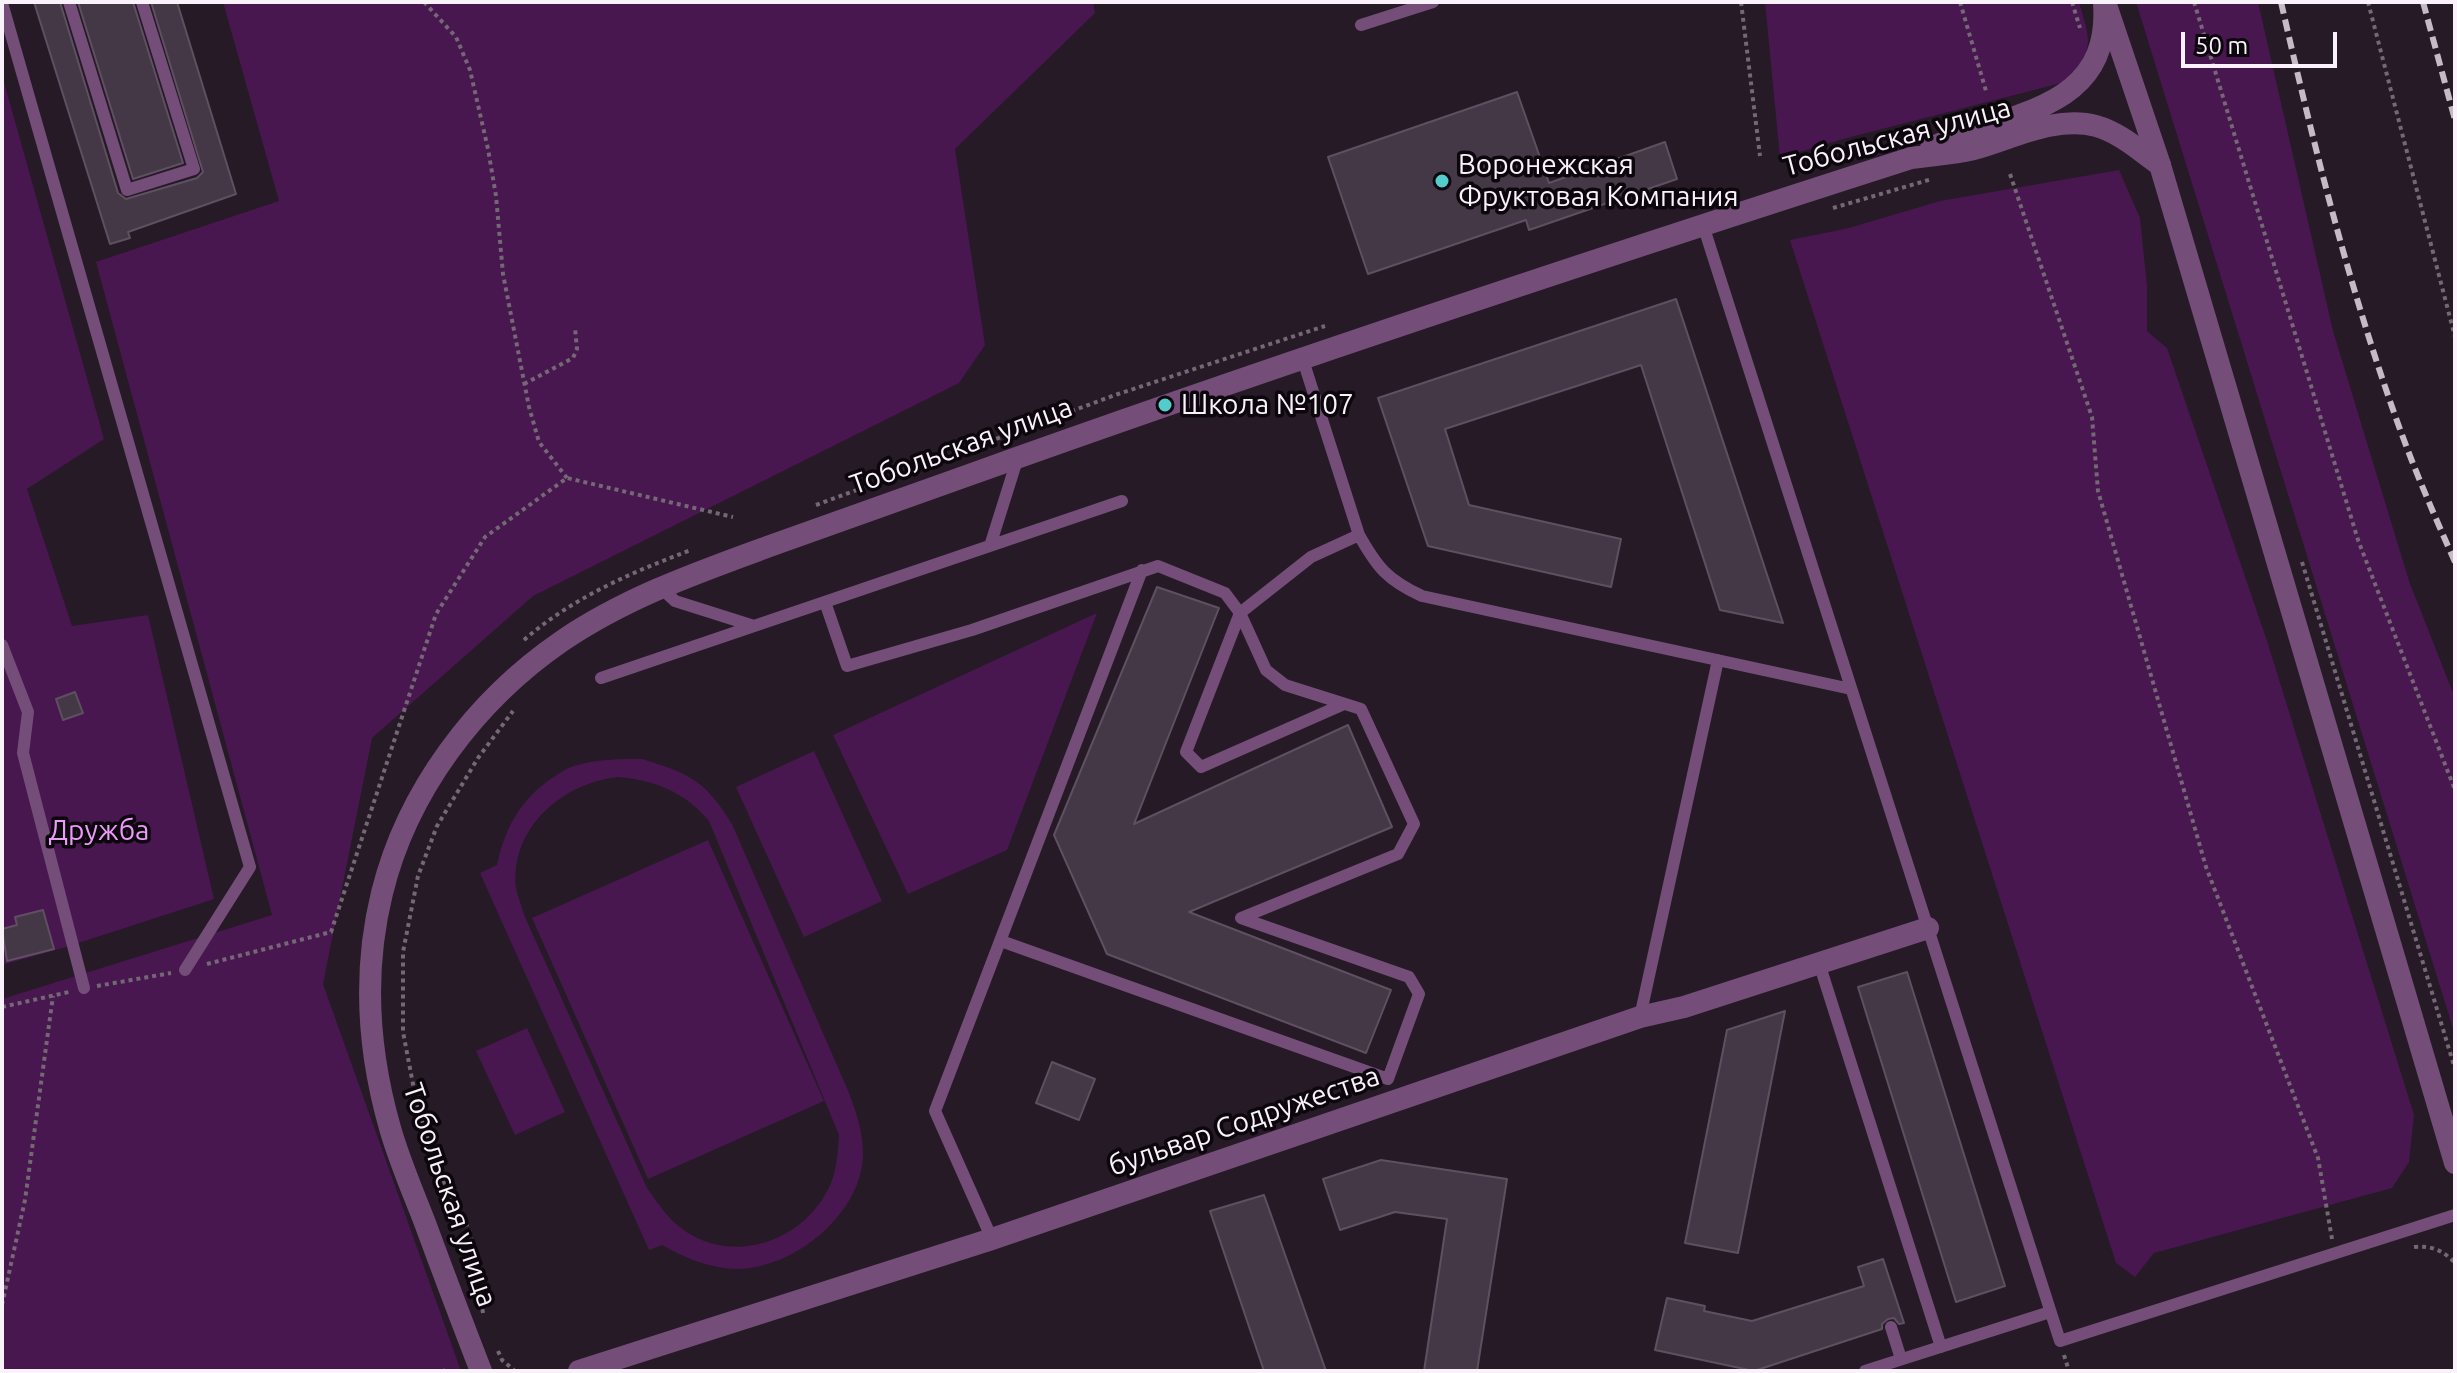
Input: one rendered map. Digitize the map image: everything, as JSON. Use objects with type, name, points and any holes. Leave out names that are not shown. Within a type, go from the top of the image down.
[{"type":"street","points":[[1911,158],[1959,134],[2044,107],[2067,93],[2100,50],[2104,2]]},
{"type":"street","points":[[2104,2],[2160,165],[2455,1163]]},
{"type":"street","name":"Тобольская улица","points":[[481,1371],[391,1133],[374,1056],[370,981],[374,935],[391,862],[420,797],[439,765],[494,697],[523,670],[574,633],[598,617],[660,587],[1018,457],[1302,357],[1911,158],[1972,149],[2039,129],[2077,123],[2096,126],[2114,134],[2160,165]]},
{"type":"street","name":"бульвар Содружества","points":[[579,1371],[992,1239],[1640,1017],[1684,1007],[1928,928]]},
{"type":"lane","points":[[69,2],[127,190],[194,169],[142,2]]},
{"type":"lane","points":[[1361,25],[1433,2]]},
{"type":"lane","points":[[2,3],[250,867],[185,970]]},
{"type":"lane","points":[[1703,225],[2060,1341],[2455,1215]]},
{"type":"lane","points":[[1302,357],[1359,535],[1372,558],[1394,583],[1422,596],[1851,689]]},
{"type":"lane","points":[[990,546],[1018,457]]},
{"type":"lane","points":[[601,678],[1122,501]]},
{"type":"lane","points":[[1344,704],[1201,767],[1186,752],[1240,613],[1311,557],[1359,535]]},
{"type":"lane","points":[[825,602],[847,666],[972,630],[1158,566],[1225,593],[1240,613],[1266,670],[1285,685],[1361,709],[1414,824],[1398,854],[1241,918],[1409,977],[1419,994],[1388,1079],[1001,941]]},
{"type":"lane","points":[[992,1239],[935,1111],[1142,570]]},
{"type":"lane","points":[[660,587],[675,601],[754,626]]},
{"type":"lane","points":[[2,645],[28,712],[23,753],[84,988]]},
{"type":"lane","points":[[1640,1017],[1718,660]]},
{"type":"lane","points":[[1819,963],[1941,1347]]},
{"type":"lane","points":[[1865,1371],[2050,1312]]},
{"type":"lane","points":[[1891,1327],[1901,1359]]},
{"type":"path","points":[[424,2],[456,37],[470,70],[496,196],[503,274],[524,384],[539,442],[567,478],[733,517]]},
{"type":"path","points":[[1741,2],[1760,156]]},
{"type":"path","points":[[1960,2],[1986,91]]},
{"type":"path","points":[[2194,2],[2358,540],[2455,790]]},
{"type":"path","points":[[2368,2],[2455,337]]},
{"type":"path","points":[[2010,174],[2092,417],[2098,491],[2206,867],[2318,1158],[2333,1245]]},
{"type":"path","points":[[1832,208],[1939,176]]},
{"type":"path","points":[[524,384],[573,358],[577,349],[575,328]]},
{"type":"path","points":[[2,1007],[185,970],[331,932],[436,614],[485,537],[567,478]]},
{"type":"path","points":[[488,1324],[483,1312],[470,1232],[438,1170],[418,1110],[403,1032],[403,952],[418,876],[437,826],[478,758],[521,702]]},
{"type":"path","points":[[2,1305],[25,1200],[53,996]]},
{"type":"path","points":[[2409,1247],[2423,1246],[2445,1252],[2455,1263]]},
{"type":"path","points":[[497,1348],[502,1360],[514,1370]]},
{"type":"green space","points":[[223,2],[1093,2],[1095,13],[955,149],[985,345],[959,383],[533,596],[372,738],[323,984],[461,1371],[2,1371],[2,999],[272,915],[96,262],[279,201]]},
{"type":"green space","points":[[1765,2],[2079,2],[2088,44],[2083,59],[2069,81],[1780,158]]},
{"type":"green space","points":[[2136,2],[2258,2],[2333,331],[2409,581],[2455,698],[2455,1035]]},
{"type":"green space","name":"Дружба","points":[[2,75],[104,439],[27,489],[72,626],[148,615],[214,899],[2,965]]},
{"type":"green space","points":[[2119,170],[2140,218],[2147,286],[2147,331],[2167,348],[2268,644],[2414,1115],[2409,1162],[2392,1188],[2154,1253],[2135,1277],[2116,1263],[1790,240],[1849,228],[1940,201]]},
{"type":"green space","points":[[1097,613],[1007,850],[908,894],[833,735]]},
{"type":"green space","points":[[814,751],[882,901],[804,937],[736,787]]},
{"type":"green space","points":[[642,759],[695,781],[713,797],[732,824],[859,1122],[863,1153],[860,1175],[838,1216],[803,1248],[760,1266],[738,1269],[718,1267],[662,1245],[649,1250],[480,873],[497,865],[509,827],[523,805],[552,778],[582,764]],"holes":[[[618,777],[668,789],[690,802],[709,821],[839,1135],[833,1177],[820,1202],[806,1219],[770,1241],[750,1246],[708,1242],[682,1229],[656,1201],[647,1188],[519,899],[516,866],[531,828],[544,812],[578,788]]]},
{"type":"green space","points":[[708,840],[824,1101],[648,1179],[532,918]]},
{"type":"green space","points":[[527,1028],[565,1112],[515,1135],[476,1051]]},
{"type":"building","points":[[34,2],[60,2],[118,193],[126,199],[197,178],[203,172],[151,2],[177,2],[236,194],[128,232],[130,238],[110,244]]},
{"type":"building","points":[[78,2],[133,2],[183,163],[133,179]]},
{"type":"building","name":"Воронежская Фруктовая Компания","points":[[1517,92],[1549,183],[1665,142],[1677,179],[1529,230],[1526,220],[1368,274],[1328,157]]},
{"type":"building","points":[[1676,299],[1783,623],[1720,610],[1641,365],[1445,429],[1469,505],[1621,539],[1611,587],[1428,546],[1378,398]]},
{"type":"building","points":[[1157,587],[1219,608],[1134,824],[1348,725],[1392,827],[1189,912],[1391,990],[1366,1053],[1107,954],[1054,835]]},
{"type":"building","points":[[75,692],[83,713],[63,720],[56,699]]},
{"type":"building","points":[[43,910],[54,949],[7,961],[2,929],[17,925],[15,917]]},
{"type":"building","points":[[1907,972],[2005,1286],[1956,1302],[1858,987]]},
{"type":"building","points":[[1785,1011],[1738,1253],[1685,1243],[1727,1030]]},
{"type":"building","points":[[1052,1062],[1095,1079],[1079,1120],[1036,1103]]},
{"type":"building","points":[[1381,1160],[1507,1179],[1477,1371],[1424,1371],[1447,1219],[1395,1212],[1340,1230],[1323,1179]]},
{"type":"building","points":[[1264,1195],[1326,1371],[1264,1371],[1210,1211]]},
{"type":"building","points":[[1883,1259],[1904,1323],[1899,1324],[1894,1318],[1888,1319],[1882,1324],[1882,1329],[1754,1371],[1655,1350],[1667,1298],[1705,1306],[1704,1311],[1752,1321],[1864,1286],[1858,1267]]},
{"type":"railway","points":[[2281,2],[2320,165],[2365,326],[2407,448],[2455,562]]},
{"type":"railway","points":[[2423,2],[2455,120]]},
{"type":"place","name":"Воронежская Фруктовая Компания","points":[[1442,181]]},
{"type":"place","name":"Школа №107","points":[[1165,405]]}]
